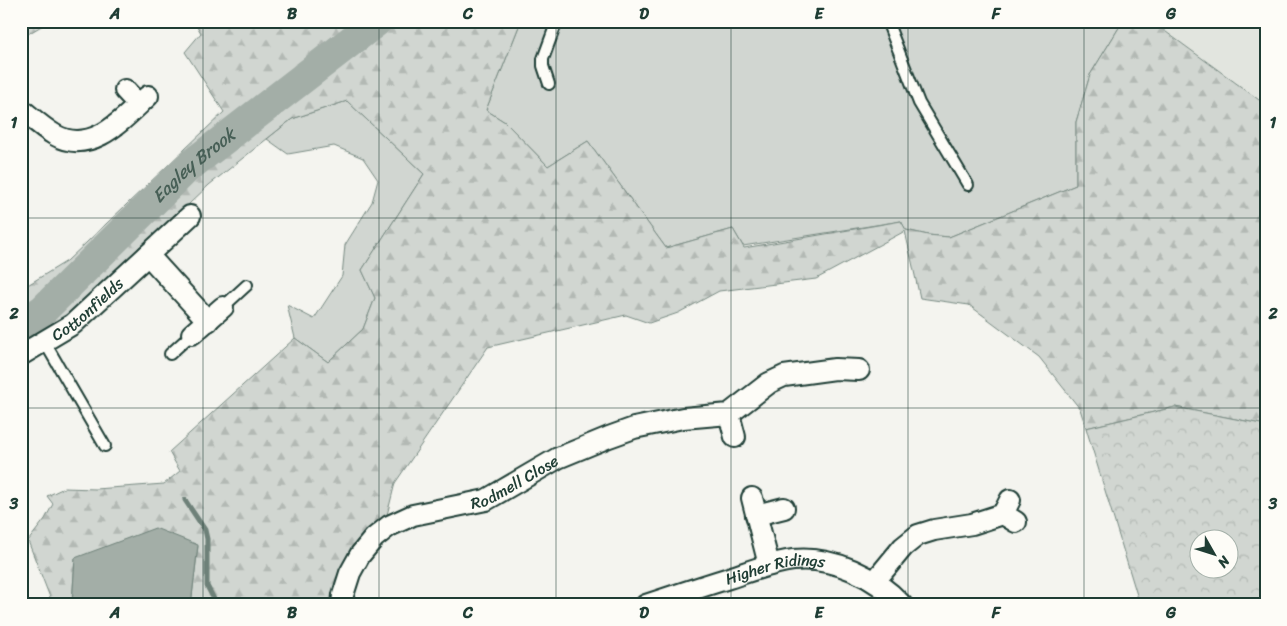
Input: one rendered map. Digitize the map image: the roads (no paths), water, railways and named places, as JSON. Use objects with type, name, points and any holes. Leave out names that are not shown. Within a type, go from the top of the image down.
[{"type":"street","points":[[21,109],[55,135],[77,141],[89,140],[100,136],[114,127],[137,97]]},
{"type":"street","name":"Cottonfields","points":[[21,355],[73,324],[190,216]]},
{"type":"street","points":[[148,255],[208,321]]},
{"type":"street","points":[[192,334],[223,307]]},
{"type":"street","points":[[735,437],[729,414],[769,383],[784,376],[836,360],[859,370]]},
{"type":"street","name":"Rodmell Close","points":[[342,605],[345,588],[360,555],[374,538],[389,526],[413,515],[486,500],[558,458],[634,428],[683,418],[729,414]]},
{"type":"street","points":[[769,565],[754,507],[784,508]]},
{"type":"street","points":[[874,581],[903,547],[918,535],[934,530],[972,524],[1010,512]]},
{"type":"street","name":"Higher Ridings","points":[[646,605],[769,565],[794,560],[819,561],[848,568],[874,581],[902,605]]},
{"type":"lane","points":[[549,84],[543,66],[557,21]]},
{"type":"lane","points":[[887,21],[919,103],[968,186]]},
{"type":"lane","points":[[223,307],[246,285]]},
{"type":"lane","points":[[170,354],[192,334]]},
{"type":"lane","points":[[44,341],[104,446]]},
{"type":"waterway","name":"Eagley Brook","points":[[21,324],[43,310],[188,167],[377,21]]},
{"type":"waterway","points":[[185,500],[205,530],[207,539],[207,586],[217,605]]}]
